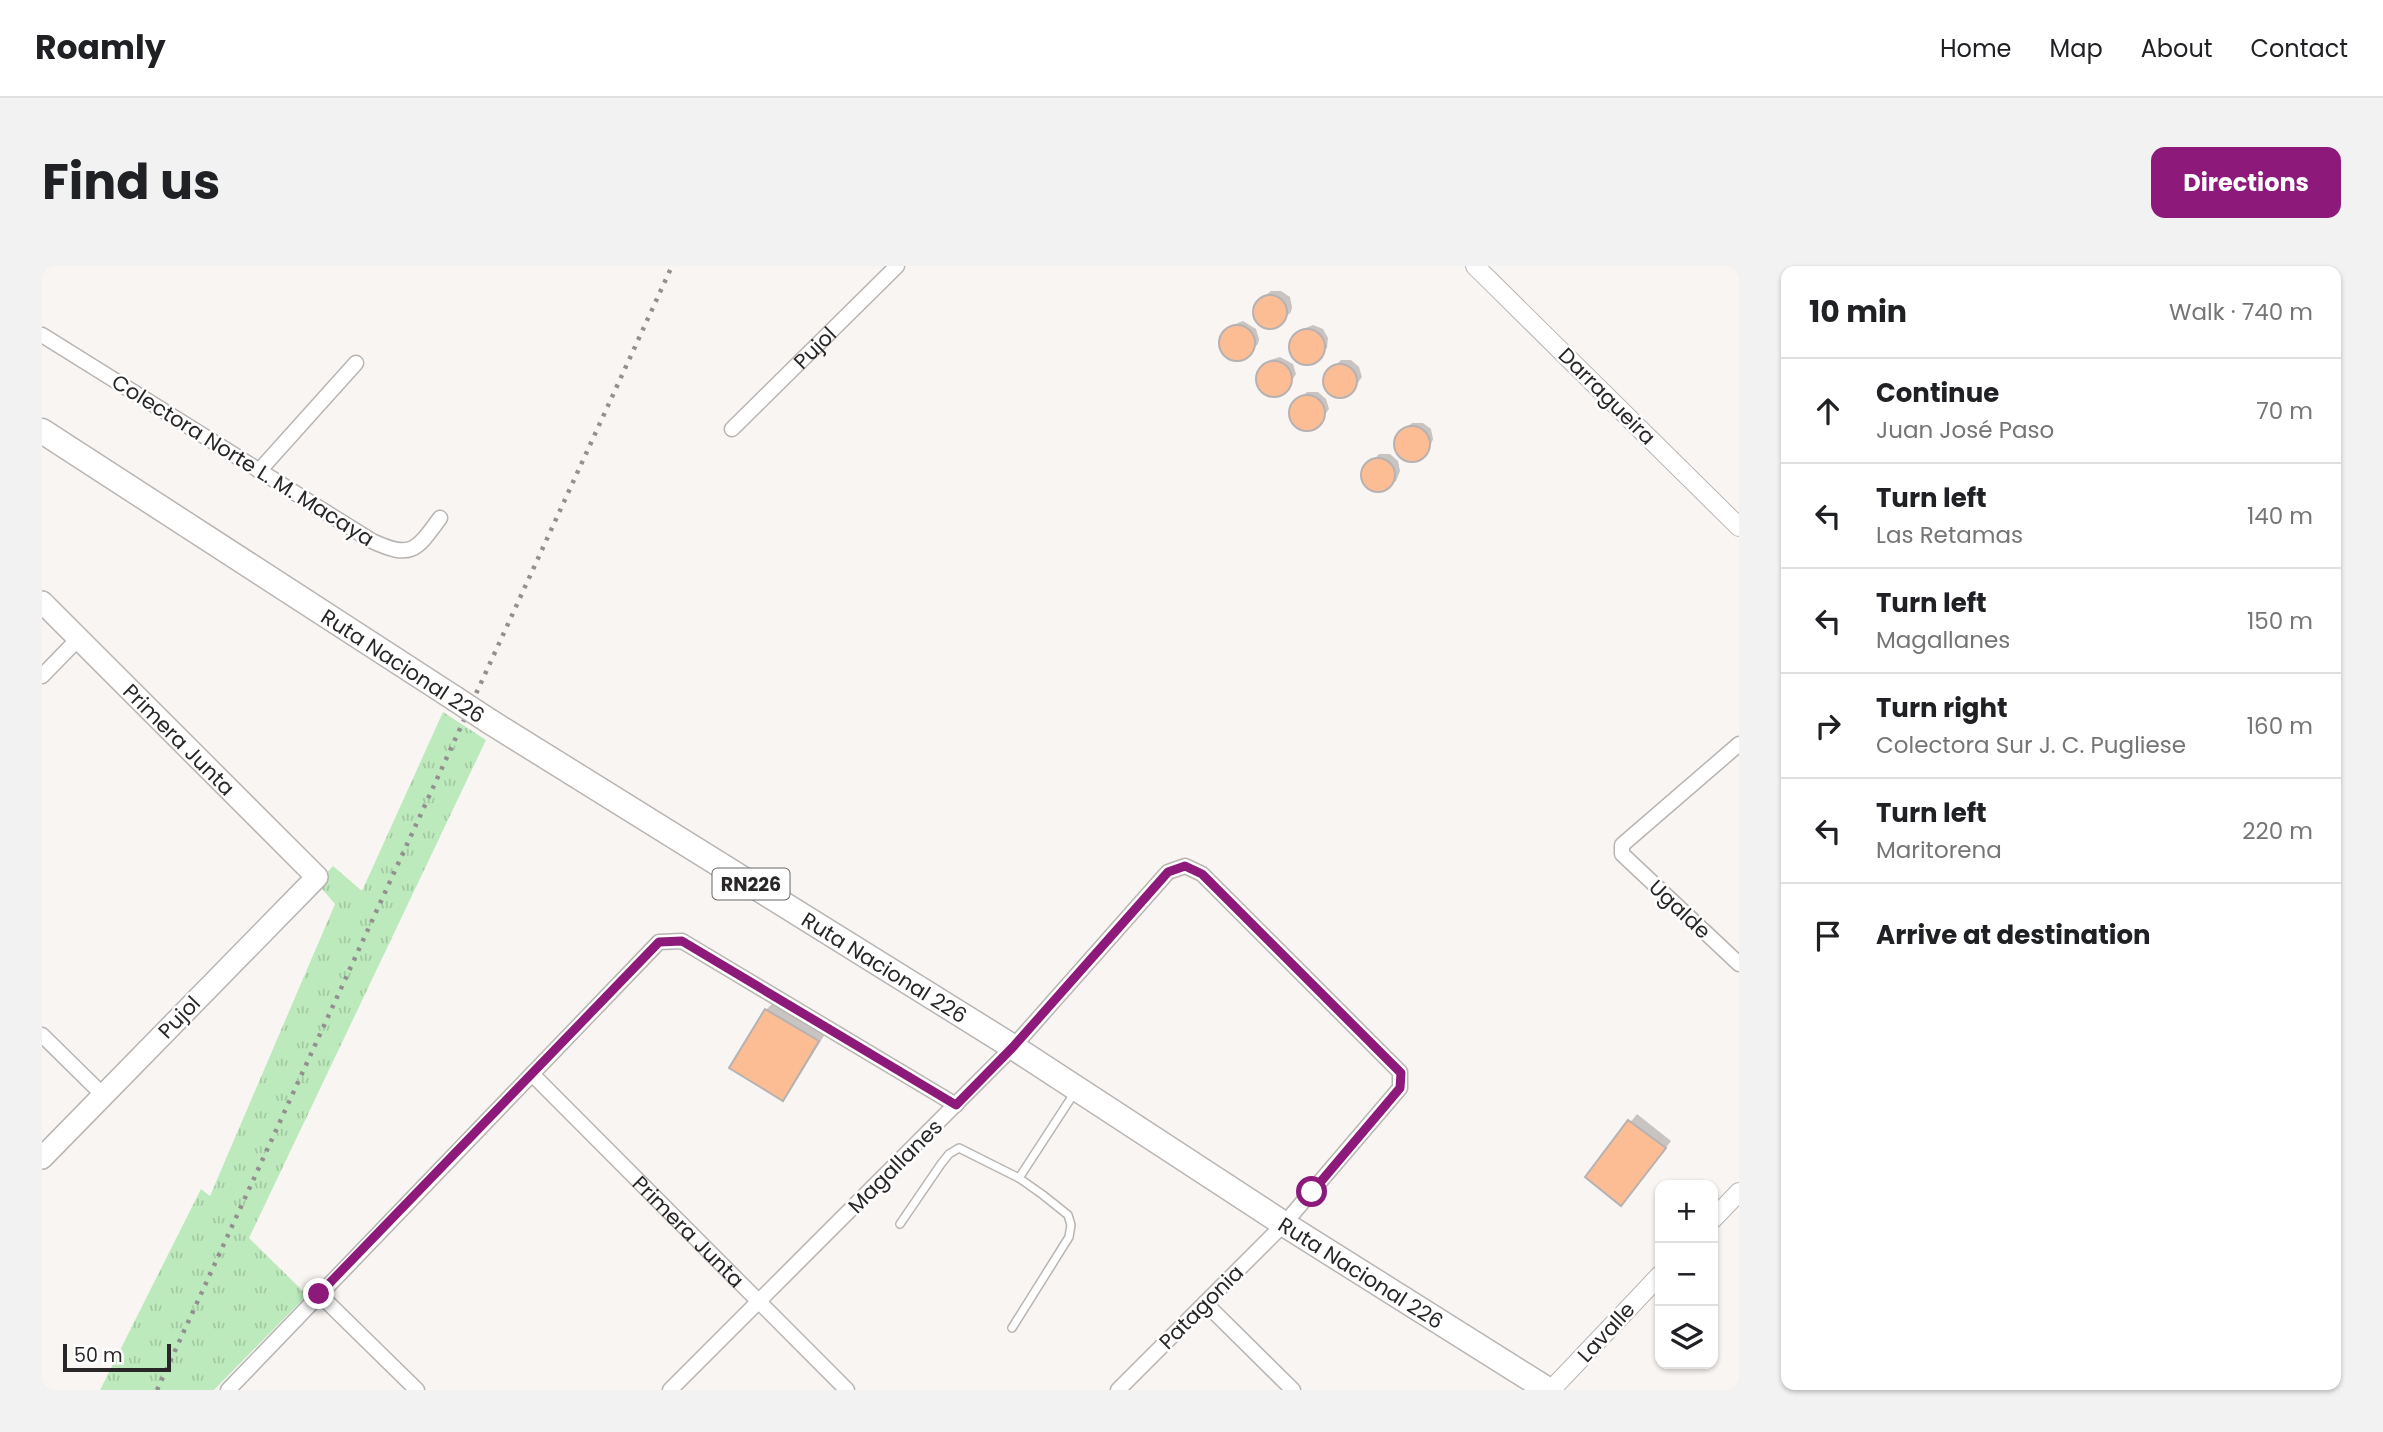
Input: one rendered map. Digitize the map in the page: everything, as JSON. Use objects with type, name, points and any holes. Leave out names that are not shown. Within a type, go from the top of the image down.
[{"type":"highway","name":"Ruta Nacional 226","points":[[42,431],[489,721],[1013,1047],[1284,1224],[1550,1390]]},
{"type":"main road","name":"Primera Junta","points":[[42,602],[317,877]]},
{"type":"main road","name":"Pujol","points":[[42,1158],[317,877]]},
{"type":"street","name":"Pujol","points":[[732,429],[897,266]]},
{"type":"street","name":"Darragueira","points":[[1475,266],[1739,527]]},
{"type":"street","name":"Colectora Norte L. M. Macaya","points":[[42,335],[372,541],[391,550],[403,552],[421,543],[440,519]]},
{"type":"street","points":[[259,471],[356,363]]},
{"type":"street","points":[[42,677],[79,638]]},
{"type":"street","name":"Ugalde","points":[[1739,744],[1622,845],[1622,854],[1739,964]]},
{"type":"street","name":"Magallanes","points":[[670,1390],[1013,1047],[1168,872],[1185,866],[1202,874],[1401,1073]]},
{"type":"street","points":[[228,1390],[659,942],[682,941],[956,1105]]},
{"type":"street","points":[[42,1035],[103,1095]]},
{"type":"street","name":"Patagonia","points":[[1118,1390],[1284,1224],[1400,1088],[1401,1073]]},
{"type":"street","name":"Primera Junta","points":[[532,1074],[847,1390]]},
{"type":"street","points":[[1718,1214],[1739,1192]]},
{"type":"street","name":"Lavalle","points":[[1550,1390],[1655,1280]]},
{"type":"street","points":[[319,1294],[417,1390]]},
{"type":"street","points":[[1205,1304],[1293,1390]]},
{"type":"lane","points":[[1019,1178],[1077,1089]]},
{"type":"lane","points":[[900,1224],[949,1154],[959,1148],[1019,1178],[1068,1215],[1071,1225],[1069,1237],[1012,1328]]},
{"type":"green space","points":[[443,712],[486,740],[249,1238],[307,1295],[214,1390],[100,1390],[201,1189],[210,1196],[335,904],[317,883],[333,866],[362,891]]},
{"type":"building","points":[[1270,295],[1282,300],[1287,312],[1282,324],[1270,329],[1258,324],[1253,312],[1258,300]]},
{"type":"building","points":[[1237,325],[1249,331],[1255,343],[1249,355],[1237,361],[1225,355],[1219,343],[1225,331]]},
{"type":"building","points":[[1307,329],[1319,335],[1325,347],[1319,359],[1307,365],[1295,359],[1289,347],[1295,335]]},
{"type":"building","points":[[1274,361],[1286,367],[1292,379],[1286,391],[1274,397],[1262,391],[1256,379],[1262,367]]},
{"type":"building","points":[[1340,364],[1352,369],[1357,381],[1352,393],[1340,398],[1328,393],[1323,381],[1328,369]]},
{"type":"building","points":[[1307,395],[1319,401],[1325,413],[1319,425],[1307,431],[1295,425],[1289,413],[1295,401]]},
{"type":"building","points":[[1412,426],[1424,432],[1430,444],[1424,456],[1412,462],[1400,456],[1394,444],[1400,432]]},
{"type":"building","points":[[1378,458],[1390,463],[1395,475],[1390,487],[1378,492],[1366,487],[1361,475],[1366,463]]},
{"type":"building","points":[[765,1009],[819,1041],[783,1101],[729,1068]]},
{"type":"building","points":[[1628,1120],[1666,1148],[1621,1206],[1585,1177]]},
{"type":"railway","points":[[157,1390],[672,266]]},
{"type":"route","points":[[319,1294],[659,942],[682,941],[956,1105],[1013,1047],[1168,872],[1185,866],[1202,874],[1401,1073],[1400,1088],[1312,1192]]}]
